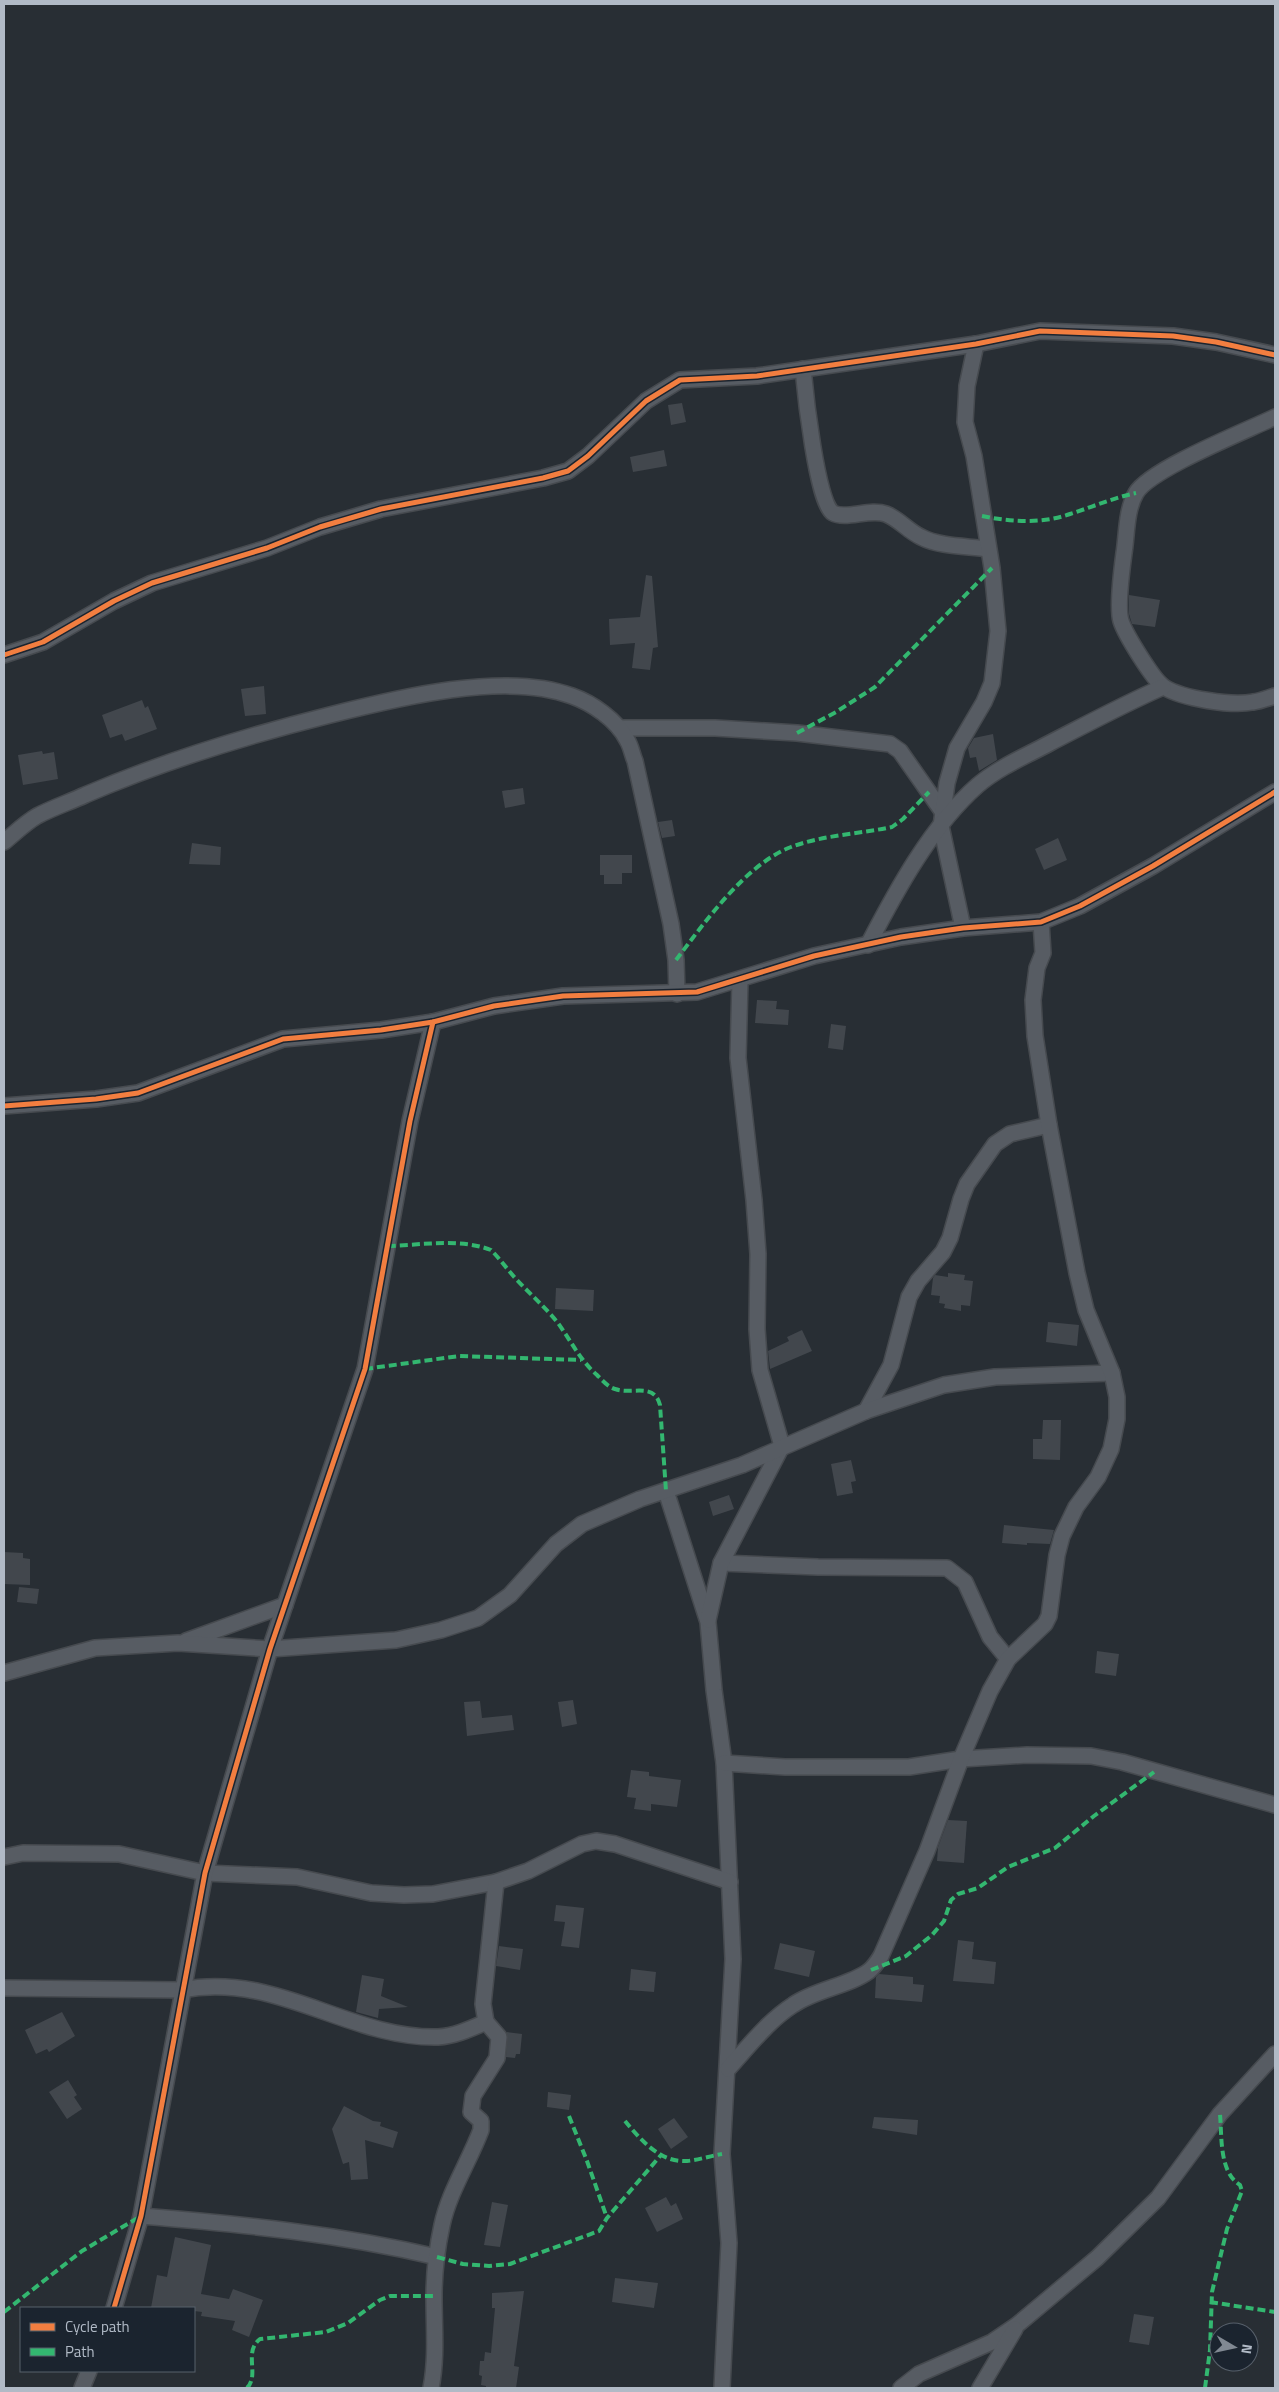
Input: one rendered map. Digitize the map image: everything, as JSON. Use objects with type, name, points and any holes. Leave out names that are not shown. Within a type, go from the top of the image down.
[{"type":"street","points":[[4,655],[43,642],[114,601],[152,583],[266,548],[320,527],[381,509],[534,480],[568,471],[588,456],[646,401],[680,380],[749,377],[976,344],[1040,331],[1164,335],[1216,342],[1275,355]]},
{"type":"street","points":[[962,928],[942,826],[942,811],[958,748],[984,702],[992,683],[998,631],[992,568],[964,408],[976,344]]},
{"type":"street","points":[[802,368],[816,463],[826,506],[833,513],[841,515],[871,512],[885,514],[897,520],[908,531],[924,539],[988,549]]},
{"type":"street","points":[[1275,418],[1198,452],[1147,482],[1136,493],[1130,513],[1124,560],[1120,619],[1130,639],[1163,687],[1186,696],[1231,703],[1253,703],[1275,696]]},
{"type":"street","points":[[4,842],[37,816],[105,786],[176,759],[272,730],[389,700],[451,689],[507,687],[547,690],[572,696],[592,706],[619,728],[627,739],[635,761],[672,924],[677,994]]},
{"type":"street","points":[[868,945],[912,866],[960,802],[979,784],[1009,764],[1109,712],[1163,687]]},
{"type":"street","points":[[619,728],[715,728],[797,733],[890,744],[900,751],[942,811]]},
{"type":"street","points":[[4,1106],[64,1102],[138,1093],[283,1039],[433,1022],[494,1006],[563,996],[697,992],[814,956],[901,937],[962,928],[1041,922],[1080,906],[1153,866],[1275,792]]},
{"type":"street","points":[[728,2070],[760,2034],[791,2006],[810,1994],[871,1970],[881,1956],[927,1851],[961,1759],[990,1691],[1008,1659],[1045,1624],[1049,1616],[1057,1556],[1065,1528],[1076,1507],[1098,1477],[1111,1449],[1117,1419],[1117,1397],[1112,1373],[1086,1310],[1077,1273],[1049,1125],[1035,1036],[1033,1000],[1037,968],[1043,953],[1041,922]]},
{"type":"street","points":[[708,1622],[721,1564],[782,1446],[760,1370],[757,1329],[758,1254],[754,1200],[738,1058],[740,980]]},
{"type":"street","points":[[114,2307],[140,2216],[205,1873],[270,1649],[365,1369],[410,1121],[433,1022]]},
{"type":"street","points":[[866,1411],[891,1365],[909,1297],[918,1280],[943,1252],[950,1238],[967,1184],[995,1144],[1010,1134],[1049,1125]]},
{"type":"street","points":[[4,1673],[96,1648],[178,1643],[270,1649],[396,1640],[478,1618],[510,1595],[556,1544],[582,1524],[640,1499],[742,1465],[866,1411],[944,1385],[995,1377],[1112,1373]]},
{"type":"street","points":[[666,1491],[708,1622],[714,1690],[724,1763],[733,1959],[722,2154],[728,2206],[729,2281],[722,2388]]},
{"type":"street","points":[[721,1564],[818,1568],[947,1568],[965,1582],[990,1637],[1008,1659]]},
{"type":"street","points":[[178,1643],[286,1605]]},
{"type":"street","points":[[724,1763],[785,1767],[909,1767],[961,1759],[1044,1754],[1091,1756],[1122,1762],[1275,1805]]},
{"type":"street","points":[[4,1857],[23,1853],[119,1854],[205,1873],[297,1877],[371,1893],[404,1895],[433,1894],[496,1882],[528,1871],[582,1844],[596,1841],[615,1844],[730,1882]]},
{"type":"street","points":[[431,2388],[436,2331],[434,2296],[442,2224],[453,2192],[481,2130],[481,2121],[471,2112],[473,2096],[499,2052],[499,2037],[486,2022],[483,2004],[484,1978],[496,1882]]},
{"type":"street","points":[[4,1988],[182,1990],[203,1986],[257,1990],[374,2027],[410,2035],[440,2037],[460,2033],[486,2022]]},
{"type":"street","points":[[901,2388],[919,2374],[992,2342],[1017,2325],[1097,2258],[1158,2198],[1220,2114],[1275,2054]]},
{"type":"street","points":[[140,2216],[309,2232],[378,2243],[437,2257]]},
{"type":"street","points":[[980,2388],[1017,2325]]},
{"type":"street","points":[[82,2388],[89,2372]]},
{"type":"building","points":[[682,403],[686,422],[671,425],[668,405]]},
{"type":"building","points":[[664,450],[667,466],[633,472],[630,457]]},
{"type":"building","points":[[646,575],[652,576],[658,647],[653,648],[650,670],[632,668],[635,643],[610,645],[609,619],[640,617]]},
{"type":"building","points":[[1129,595],[1160,600],[1155,627],[1132,624],[1129,614]]},
{"type":"building","points":[[264,686],[266,714],[245,716],[241,689]]},
{"type":"building","points":[[142,700],[145,708],[148,706],[157,729],[125,741],[122,734],[110,738],[102,715]]},
{"type":"building","points":[[993,734],[997,760],[979,771],[976,757],[970,758],[968,748],[974,738]]},
{"type":"building","points":[[42,751],[43,754],[54,752],[58,779],[23,785],[18,755]]},
{"type":"building","points":[[523,788],[525,804],[505,808],[502,791]]},
{"type":"building","points":[[672,820],[675,836],[662,838],[658,822]]},
{"type":"building","points":[[1058,838],[1067,860],[1044,870],[1035,849]]},
{"type":"building","points":[[192,843],[221,847],[220,865],[189,864]]},
{"type":"building","points":[[600,855],[632,855],[632,873],[622,873],[622,884],[604,884],[604,875],[600,875]]},
{"type":"building","points":[[757,1000],[777,1001],[776,1009],[789,1010],[788,1025],[755,1023]]},
{"type":"building","points":[[831,1024],[846,1026],[843,1050],[828,1048]]},
{"type":"building","points":[[948,1273],[965,1275],[964,1280],[973,1281],[970,1306],[961,1305],[961,1311],[944,1308],[945,1304],[939,1303],[940,1296],[931,1295],[935,1275],[948,1277]]},
{"type":"building","points":[[556,1288],[594,1290],[593,1311],[555,1309]]},
{"type":"building","points":[[1048,1322],[1079,1325],[1077,1346],[1046,1342]]},
{"type":"building","points":[[802,1330],[812,1351],[770,1369],[768,1351],[789,1341],[787,1337]]},
{"type":"building","points":[[1043,1420],[1061,1420],[1060,1460],[1033,1459],[1033,1439],[1042,1439]]},
{"type":"building","points":[[851,1460],[856,1481],[851,1482],[853,1493],[837,1496],[831,1464]]},
{"type":"building","points":[[729,1495],[734,1509],[713,1516],[709,1502]]},
{"type":"building","points":[[1004,1525],[1054,1530],[1050,1544],[1002,1543]]},
{"type":"building","points":[[4,1552],[23,1553],[23,1558],[30,1559],[30,1585],[4,1584]]},
{"type":"building","points":[[19,1587],[39,1589],[37,1604],[17,1602]]},
{"type":"building","points":[[1097,1651],[1119,1654],[1116,1676],[1095,1673]]},
{"type":"building","points":[[573,1700],[577,1724],[562,1727],[558,1702]]},
{"type":"building","points":[[480,1701],[482,1718],[512,1715],[514,1730],[467,1736],[464,1702]]},
{"type":"building","points":[[631,1770],[649,1772],[649,1776],[681,1780],[677,1807],[651,1804],[651,1811],[634,1809],[636,1798],[627,1797]]},
{"type":"building","points":[[948,1820],[967,1821],[964,1863],[937,1861],[938,1847]]},
{"type":"building","points":[[556,1905],[584,1908],[579,1948],[561,1946],[565,1922],[554,1921]]},
{"type":"building","points":[[958,1940],[974,1942],[972,1959],[996,1962],[994,1984],[953,1981]]},
{"type":"building","points":[[780,1943],[815,1951],[809,1977],[774,1969]]},
{"type":"building","points":[[499,1946],[523,1949],[520,1970],[496,1966]]},
{"type":"building","points":[[631,1969],[656,1972],[654,1992],[629,1990]]},
{"type":"building","points":[[879,1974],[913,1977],[913,1984],[924,1985],[922,2002],[875,1998],[876,1977]]},
{"type":"building","points":[[362,1975],[384,1979],[381,1996],[408,2007],[379,2009],[378,2018],[356,2012]]},
{"type":"building","points":[[62,2012],[75,2036],[49,2052],[47,2049],[36,2054],[25,2030]]},
{"type":"building","points":[[507,2032],[522,2034],[520,2054],[516,2054],[515,2058],[506,2057]]},
{"type":"building","points":[[68,2080],[77,2095],[74,2097],[82,2109],[67,2119],[49,2092]]},
{"type":"building","points":[[548,2092],[571,2095],[569,2110],[547,2107]]},
{"type":"building","points":[[344,2106],[373,2121],[381,2122],[380,2126],[398,2132],[393,2148],[365,2140],[368,2179],[351,2180],[349,2162],[343,2164],[332,2129]]},
{"type":"building","points":[[874,2117],[918,2120],[917,2135],[872,2128]]},
{"type":"building","points":[[674,2118],[688,2137],[671,2149],[658,2129]]},
{"type":"building","points":[[666,2197],[671,2206],[676,2203],[683,2219],[657,2232],[645,2208]]},
{"type":"building","points":[[492,2202],[508,2205],[500,2247],[484,2245]]},
{"type":"building","points":[[175,2237],[211,2245],[201,2294],[229,2299],[233,2289],[263,2300],[249,2337],[232,2330],[235,2321],[201,2316],[202,2312],[195,2311],[195,2307],[151,2307],[157,2275],[167,2277]]},
{"type":"building","points":[[615,2278],[658,2283],[654,2308],[612,2302]]},
{"type":"building","points":[[524,2291],[514,2366],[519,2367],[516,2388],[486,2388],[486,2386],[481,2385],[482,2376],[479,2375],[480,2361],[484,2361],[485,2352],[491,2353],[495,2308],[492,2308],[492,2293]]},
{"type":"building","points":[[1134,2314],[1154,2317],[1149,2345],[1129,2342]]},
{"type":"marked path","points":[[982,516],[1004,520],[1037,521],[1070,514],[1136,493]]},
{"type":"marked path","points":[[797,733],[836,712],[875,687],[992,568]]},
{"type":"marked path","points":[[676,960],[713,912],[742,880],[774,855],[791,847],[828,837],[892,827],[903,819],[929,792]]},
{"type":"marked path","points":[[388,1246],[453,1243],[479,1246],[491,1250],[553,1317],[586,1363],[605,1383],[612,1388],[622,1390],[648,1391],[657,1398],[660,1405],[666,1491]]},
{"type":"marked path","points":[[365,1369],[459,1356],[581,1360]]},
{"type":"marked path","points":[[871,1970],[906,1956],[932,1935],[944,1921],[951,1900],[958,1894],[978,1888],[1008,1867],[1055,1848],[1094,1816],[1154,1772]]},
{"type":"marked path","points":[[1205,2388],[1210,2350],[1212,2292],[1227,2229],[1242,2191],[1240,2185],[1228,2172],[1225,2163],[1220,2114]]},
{"type":"marked path","points":[[569,2116],[607,2218]]},
{"type":"marked path","points":[[625,2121],[644,2142],[659,2154],[668,2158],[677,2161],[687,2161],[722,2154]]},
{"type":"marked path","points":[[437,2257],[463,2264],[489,2266],[510,2264],[599,2231],[607,2218],[661,2155]]},
{"type":"marked path","points":[[4,2312],[82,2251],[141,2216]]},
{"type":"marked path","points":[[247,2388],[251,2383],[252,2377],[253,2350],[255,2344],[260,2339],[326,2332],[348,2323],[380,2300],[390,2296],[434,2296]]},
{"type":"marked path","points":[[1210,2302],[1275,2312]]},
{"type":"cycle path","points":[[4,655],[43,642],[114,601],[152,583],[267,548],[320,527],[381,509],[543,478],[568,471],[588,456],[646,401],[680,380],[757,376],[976,344],[1040,331],[1173,336],[1216,342],[1275,355]]},
{"type":"cycle path","points":[[4,1106],[96,1099],[138,1093],[283,1039],[381,1030],[433,1022],[494,1006],[563,996],[697,992],[814,956],[901,937],[963,928],[1041,922],[1080,906],[1153,866],[1275,792]]},
{"type":"cycle path","points":[[114,2307],[141,2216],[205,1873],[270,1649],[365,1369],[410,1121],[433,1022]]}]
